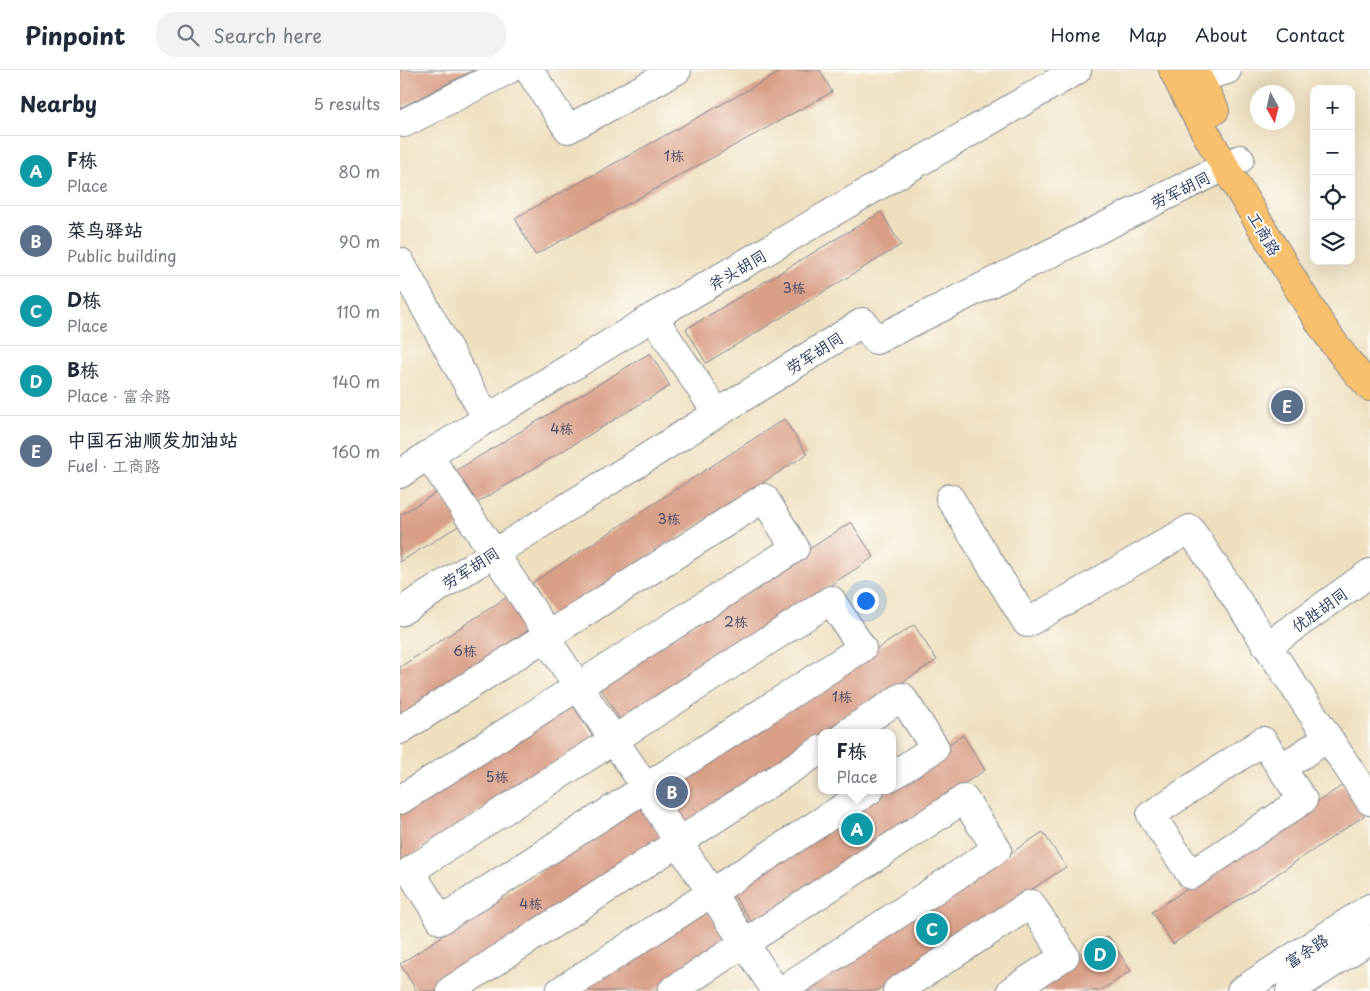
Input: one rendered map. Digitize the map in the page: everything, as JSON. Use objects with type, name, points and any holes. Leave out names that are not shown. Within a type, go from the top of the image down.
[{"type":"main road","name":"工商路","points":[[1188,73],[1233,163],[1310,307],[1354,370],[1370,387]]},
{"type":"main road","name":"工商路","points":[[1233,163],[1370,362]]},
{"type":"street","points":[[404,123],[508,70]]},
{"type":"street","points":[[529,70],[568,129],[677,70]]},
{"type":"street","name":"斧头胡同","points":[[400,474],[653,318],[1077,70]]},
{"type":"street","points":[[1188,73],[1227,70]]},
{"type":"street","name":"劳军胡同","points":[[400,612],[863,322],[876,340],[1233,163]]},
{"type":"street","points":[[400,262],[487,419]]},
{"type":"street","points":[[653,318],[717,413]]},
{"type":"street","points":[[428,455],[494,552],[578,686],[646,788],[678,842],[776,991]]},
{"type":"street","points":[[400,730],[764,498],[796,548],[400,800]]},
{"type":"street","points":[[950,498],[1027,623],[1190,529],[1370,801]]},
{"type":"street","name":"优胜胡同","points":[[1267,646],[1370,573]]},
{"type":"street","points":[[831,600],[862,648],[646,788],[441,920],[410,871],[831,600]]},
{"type":"street","points":[[853,729],[902,697],[935,748],[896,773]]},
{"type":"street","points":[[1281,768],[1328,738]]},
{"type":"street","points":[[1262,741],[1281,768],[1302,800],[1191,875],[1151,815],[1262,741]]},
{"type":"street","points":[[451,990],[818,752]]},
{"type":"street","points":[[560,991],[864,794]]},
{"type":"street","points":[[672,991],[964,799],[997,849],[780,991]]},
{"type":"street","points":[[897,991],[1031,904],[1065,956],[1011,991]]},
{"type":"street","name":"富余路","points":[[1241,991],[1370,908]]},
{"type":"street","name":"富余路","points":[[1290,991],[1370,939]]},
{"type":"building","points":[[400,70],[474,70],[400,108]]},
{"type":"building","points":[[784,70],[820,70],[832,92],[535,255],[515,218]]},
{"type":"building","points":[[881,212],[901,245],[706,363],[686,329]]},
{"type":"building","points":[[650,353],[670,386],[475,504],[455,471]]},
{"type":"building","points":[[784,419],[807,454],[554,618],[532,583]]},
{"type":"building","points":[[439,491],[460,525],[400,562],[400,515]]},
{"type":"building","points":[[851,522],[874,557],[621,721],[599,686]]},
{"type":"building","points":[[507,597],[531,633],[400,718],[400,667]]},
{"type":"building","points":[[914,625],[937,660],[828,729],[818,729],[818,737],[684,824],[661,789]]},
{"type":"building","points":[[571,702],[593,737],[400,863],[400,814]]},
{"type":"building","points":[[963,735],[985,770],[752,923],[729,888],[873,794],[896,794],[896,779]]},
{"type":"building","points":[[1343,785],[1364,816],[1173,944],[1152,912]]},
{"type":"building","points":[[639,806],[663,841],[436,991],[417,991],[400,964]]},
{"type":"building","points":[[1043,832],[1066,867],[876,991],[799,991]]},
{"type":"building","points":[[705,907],[727,942],[652,991],[576,991]]},
{"type":"building","points":[[1108,936],[1131,971],[1100,991],[1024,991]]},
{"type":"place","name":"中国石油顺发加油站","points":[[1287,406]]},
{"type":"place","name":"菜鸟驿站","points":[[672,792]]},
{"type":"place","name":"F栋","points":[[857,829]]},
{"type":"place","name":"D栋","points":[[932,929]]},
{"type":"place","name":"B栋","points":[[1100,954]]}]
